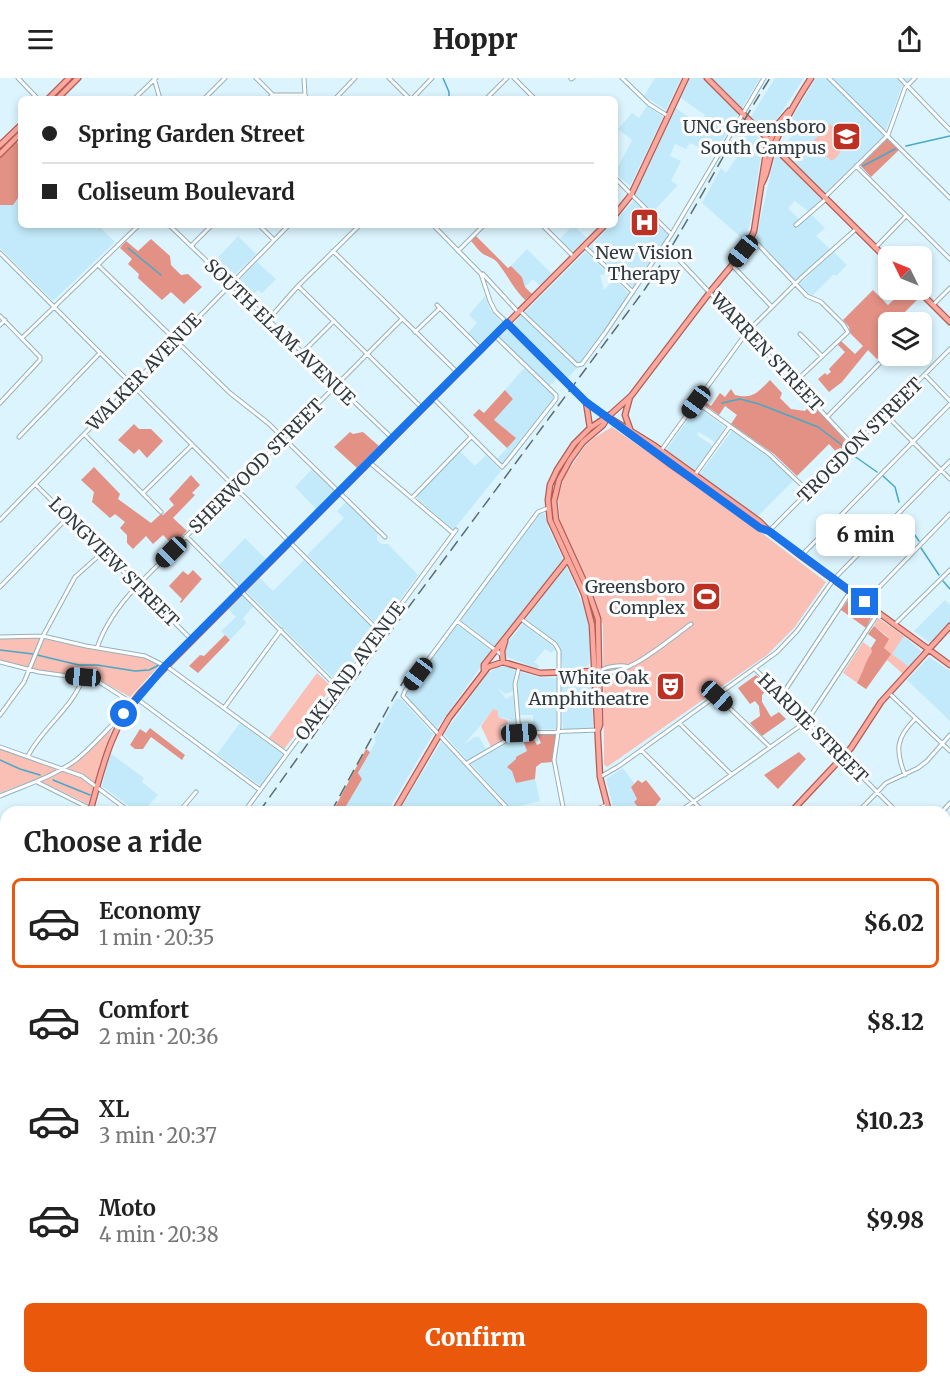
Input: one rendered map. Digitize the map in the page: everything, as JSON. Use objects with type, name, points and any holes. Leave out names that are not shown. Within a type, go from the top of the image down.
[{"type":"main road","points":[[51,96],[69,78]]},
{"type":"main road","points":[[60,96],[78,78]]},
{"type":"main road","points":[[618,211],[631,195],[686,78]]},
{"type":"main road","points":[[707,78],[878,251]]},
{"type":"main road","points":[[607,805],[600,777],[597,671],[588,606],[550,520],[548,494],[552,480],[574,444],[590,428],[608,417],[631,396],[751,238],[762,183],[762,169],[769,142],[778,124],[811,78]]},
{"type":"main road","points":[[762,183],[789,111]]},
{"type":"main road","points":[[0,145],[18,128]]},
{"type":"main road","points":[[0,154],[18,136]]},
{"type":"main road","points":[[92,806],[108,748],[124,714],[136,698],[165,666],[602,228]]},
{"type":"main road","points":[[928,300],[950,322]]},
{"type":"main road","points":[[631,396],[625,416],[632,431]]},
{"type":"main road","points":[[586,402],[590,428]]},
{"type":"main road","points":[[608,417],[632,431],[659,453]]},
{"type":"main road","points":[[608,417],[760,528],[769,531],[950,665]]},
{"type":"main road","points":[[559,528],[554,510],[555,492],[563,472],[578,449],[603,425],[608,417]]},
{"type":"main road","points":[[552,480],[552,491],[555,492]]},
{"type":"main road","points":[[548,508],[574,558],[598,618],[597,671]]},
{"type":"main road","points":[[557,539],[574,558]]},
{"type":"main road","points":[[567,560],[572,561],[584,581]]},
{"type":"main road","points":[[397,806],[439,734],[483,670],[484,665],[567,560]]},
{"type":"main road","points":[[797,806],[843,758],[858,740],[874,711],[950,626]]},
{"type":"main road","points":[[503,662],[502,655],[506,639]]},
{"type":"main road","points":[[483,670],[493,664],[503,662],[536,673],[597,671]]},
{"type":"street","points":[[18,78],[35,96]]},
{"type":"street","points":[[137,96],[155,78]]},
{"type":"street","points":[[155,78],[159,96]]},
{"type":"street","points":[[207,96],[225,78]]},
{"type":"street","points":[[256,78],[273,95],[290,96]]},
{"type":"street","points":[[304,78],[306,96]]},
{"type":"street","points":[[338,96],[355,78]]},
{"type":"street","points":[[389,78],[408,96]]},
{"type":"street","points":[[414,96],[432,78]]},
{"type":"street","points":[[489,96],[507,78]]},
{"type":"street","points":[[514,78],[532,96]]},
{"type":"street","points":[[622,78],[649,104],[668,116]]},
{"type":"street","points":[[436,228],[519,311],[579,366],[602,338],[671,235],[764,78]]},
{"type":"street","points":[[829,78],[950,198]]},
{"type":"street","points":[[900,78],[950,130]]},
{"type":"street","points":[[796,225],[888,135],[907,86],[915,78]]},
{"type":"street","points":[[856,166],[950,259]]},
{"type":"street","points":[[618,181],[671,235]]},
{"type":"street","points":[[875,248],[906,216]]},
{"type":"street","points":[[22,338],[136,228]]},
{"type":"street","name":"SOUTH ELAM AVENUE","points":[[172,228],[392,438]]},
{"type":"street","points":[[191,246],[209,228]]},
{"type":"street","points":[[262,228],[274,240]]},
{"type":"street","name":"WALKER AVENUE","points":[[0,520],[286,228]]},
{"type":"street","points":[[267,320],[357,228]]},
{"type":"street","points":[[458,250],[481,228]]},
{"type":"street","points":[[545,228],[574,257]]},
{"type":"street","points":[[659,453],[747,332],[795,284],[856,229]]},
{"type":"street","points":[[751,238],[807,296],[821,302],[848,332],[795,382]]},
{"type":"street","points":[[584,246],[633,292]]},
{"type":"street","points":[[333,251],[458,373]]},
{"type":"street","points":[[0,253],[380,632]]},
{"type":"street","name":"WARREN STREET","points":[[679,260],[854,446]]},
{"type":"street","points":[[98,265],[230,393],[284,437],[385,537]]},
{"type":"street","points":[[732,265],[772,307]]},
{"type":"street","points":[[481,274],[491,304],[507,323],[586,402],[608,417]]},
{"type":"street","points":[[298,286],[422,408]]},
{"type":"street","points":[[933,305],[950,288]]},
{"type":"street","points":[[415,332],[438,306],[481,349]]},
{"type":"street","points":[[0,316],[39,353],[40,360],[0,403]]},
{"type":"street","name":"SHERWOOD STREET","points":[[97,648],[117,610],[137,586],[402,319]]},
{"type":"street","points":[[0,325],[5,320]]},
{"type":"street","points":[[302,353],[334,321]]},
{"type":"street","points":[[800,334],[822,357]]},
{"type":"street","points":[[432,398],[502,467],[556,399],[556,396],[495,336]]},
{"type":"street","name":"TROGDON STREET","points":[[769,531],[950,349]]},
{"type":"street","points":[[19,437],[100,353]]},
{"type":"street","points":[[827,417],[878,365]]},
{"type":"street","points":[[801,556],[950,402],[924,375]]},
{"type":"street","points":[[696,402],[778,462],[808,491]]},
{"type":"street","points":[[885,414],[950,479]]},
{"type":"street","points":[[693,477],[730,426]]},
{"type":"street","points":[[84,434],[161,512]]},
{"type":"street","points":[[369,462],[412,499],[471,437]]},
{"type":"street","points":[[143,494],[192,445]]},
{"type":"street","points":[[600,777],[777,652],[792,638],[834,579],[950,461]]},
{"type":"street","name":"LONGVIEW STREET","points":[[36,485],[192,640]]},
{"type":"street","name":"OAKLAND AVENUE","points":[[248,806],[339,689],[454,532],[412,499]]},
{"type":"street","points":[[506,806],[403,696],[538,512],[548,508]]},
{"type":"street","points":[[0,509],[6,514]]},
{"type":"street","points":[[865,602],[950,514]]},
{"type":"street","points":[[0,587],[68,517]]},
{"type":"street","points":[[186,536],[339,689]]},
{"type":"street","points":[[0,715],[18,693],[43,636],[75,577],[103,552]]},
{"type":"street","points":[[895,624],[950,570]]},
{"type":"street","points":[[782,696],[850,592]]},
{"type":"street","points":[[687,806],[807,721],[879,612]]},
{"type":"street","points":[[521,619],[557,646],[559,651],[559,732],[554,766],[563,806]]},
{"type":"street","points":[[457,621],[502,655]]},
{"type":"street","points":[[597,671],[623,665],[628,667],[691,624]]},
{"type":"street","points":[[224,708],[281,630]]},
{"type":"street","points":[[0,636],[43,636],[145,656],[165,666],[287,754]]},
{"type":"street","points":[[0,662],[30,670],[96,680],[132,703]]},
{"type":"street","points":[[519,667],[515,684],[519,733]]},
{"type":"street","name":"HARDIE STREET","points":[[755,669],[891,806]]},
{"type":"street","points":[[28,756],[38,739],[81,685],[83,677]]},
{"type":"street","points":[[712,691],[770,747]]},
{"type":"street","points":[[889,693],[950,751]]},
{"type":"street","points":[[136,698],[260,790]]},
{"type":"street","points":[[0,796],[37,782],[63,768],[92,746],[124,714]]},
{"type":"street","points":[[905,775],[898,752],[899,741],[905,729],[915,719]]},
{"type":"street","points":[[679,723],[731,774]]},
{"type":"street","points":[[467,764],[519,733],[598,730]]},
{"type":"street","points":[[864,806],[886,783],[905,775],[927,761],[950,735]]},
{"type":"street","points":[[0,747],[82,776],[122,806]]},
{"type":"street","points":[[641,750],[698,806]]},
{"type":"street","points":[[37,782],[83,806]]},
{"type":"street","points":[[183,806],[196,792]]},
{"type":"shaded area","points":[[655,78],[681,78],[666,110],[644,96]]},
{"type":"shaded area","points":[[690,78],[760,78],[714,155],[690,143],[686,149],[675,144],[670,156],[681,161],[671,181],[678,185],[652,213],[635,195],[676,108],[699,125],[705,115],[681,98]]},
{"type":"shaded area","name":"UNC Greensboro South Campus","points":[[775,78],[804,78],[768,133],[765,134],[750,118]]},
{"type":"shaded area","name":"UNC Greensboro South Campus","points":[[816,78],[911,78],[902,86],[884,135],[825,193],[780,149],[793,135],[786,128]]},
{"type":"shaded area","points":[[647,106],[663,117],[630,186],[618,176],[618,167],[632,140],[618,129],[632,113],[639,118]]},
{"type":"shaded area","points":[[746,124],[763,143],[750,224],[744,240],[702,203],[721,168],[726,173],[737,157],[731,150]]},
{"type":"shaded area","points":[[830,124],[839,133],[843,142],[841,152],[832,161],[811,145]]},
{"type":"shaded area","points":[[887,139],[899,150],[871,177],[860,165]]},
{"type":"shaded area","points":[[16,141],[18,143],[18,198],[13,205],[0,205],[0,156]]},
{"type":"shaded area","points":[[775,155],[822,200],[809,212],[795,201],[788,208],[802,222],[811,214],[825,228],[816,236],[830,249],[795,281],[756,238]]},
{"type":"shaded area","points":[[18,198],[18,228],[101,228],[115,242],[53,301],[0,248],[0,205],[13,205]]},
{"type":"shaded area","points":[[634,200],[668,235],[633,287],[590,247],[608,228],[618,228],[618,218]]},
{"type":"shaded area","points":[[570,228],[576,228],[587,238],[572,252],[559,240]]},
{"type":"shaded area","points":[[238,236],[256,254],[230,279],[213,263]]},
{"type":"shaded area","points":[[476,236],[508,268],[511,266],[522,277],[525,287],[532,294],[525,300],[497,262],[481,253],[471,241]]},
{"type":"shaded area","points":[[151,239],[170,256],[171,265],[181,275],[188,274],[202,287],[184,304],[171,292],[162,300],[138,278],[139,274],[128,264],[132,259],[120,248],[126,241],[138,251]]},
{"type":"shaded area","points":[[527,249],[552,274],[540,286],[533,279],[525,287],[522,277],[511,266]]},
{"type":"shaded area","points":[[585,252],[606,271],[600,275],[604,290],[615,279],[629,294],[581,363],[576,364],[524,313]]},
{"type":"shaded area","points":[[834,252],[847,265],[836,276],[834,274],[812,296],[799,284]]},
{"type":"shaded area","points":[[257,262],[276,279],[262,293],[258,290],[250,298],[235,284]]},
{"type":"shaded area","points":[[873,290],[878,295],[878,300],[883,300],[888,305],[893,300],[917,300],[905,312],[878,312],[878,358],[868,350],[842,382],[829,392],[818,379],[825,373],[827,375],[831,372],[829,369],[845,352],[838,345],[841,341],[855,354],[863,346],[850,333],[849,327],[843,320]]},
{"type":"shaded area","points":[[485,296],[490,309],[502,323],[479,345],[467,334],[477,323],[469,315]]},
{"type":"shaded area","points":[[522,314],[577,368],[568,378],[513,325]]},
{"type":"shaded area","points":[[507,329],[558,377],[549,386],[499,338]]},
{"type":"shaded area","points":[[524,368],[553,394],[554,398],[502,464],[497,459],[516,438],[494,420],[513,399],[505,390]]},
{"type":"shaded area","points":[[770,380],[782,393],[780,398],[791,409],[805,411],[812,403],[850,446],[840,456],[829,444],[797,476],[774,454],[731,424],[737,415],[725,406],[719,415],[701,402],[701,399],[711,406],[720,393],[725,397],[731,389],[735,395],[751,395],[758,392]]},
{"type":"shaded area","points":[[505,390],[513,399],[494,420],[516,438],[507,448],[473,415],[479,409],[484,413]]},
{"type":"shaded area","points":[[697,407],[725,427],[715,442],[699,432],[697,435],[713,446],[695,470],[666,450]]},
{"type":"shaded area","points":[[134,424],[139,429],[151,429],[163,441],[147,458],[139,449],[134,454],[118,440]]},
{"type":"shaded area","name":"Greensboro Complex","points":[[612,427],[733,511],[826,582],[794,628],[767,655],[607,767],[604,764],[603,626],[594,594],[560,521],[558,497],[564,477],[585,446]]},
{"type":"shaded area","points":[[732,431],[773,460],[794,480],[757,517],[699,475]]},
{"type":"shaded area","points":[[350,432],[353,434],[363,432],[379,446],[357,468],[334,447]]},
{"type":"shaded area","points":[[460,451],[475,466],[486,455],[501,471],[452,529],[416,497]]},
{"type":"shaded area","points":[[94,467],[120,494],[118,499],[151,523],[174,505],[169,499],[191,475],[200,485],[192,493],[195,495],[173,518],[187,531],[173,545],[163,535],[153,544],[146,536],[133,549],[127,543],[127,535],[120,528],[125,522],[115,514],[110,518],[92,502],[94,492],[81,480]]},
{"type":"shaded area","points":[[312,469],[335,491],[316,509],[295,487]]},
{"type":"shaded area","points":[[346,502],[377,533],[377,540],[381,544],[388,544],[418,575],[381,626],[307,555],[344,518],[337,511]]},
{"type":"shaded area","points":[[540,513],[545,514],[549,529],[563,559],[495,647],[461,620]]},
{"type":"shaded area","points":[[245,538],[266,559],[240,586],[219,565]]},
{"type":"shaded area","points":[[304,560],[376,631],[340,682],[337,682],[246,591],[259,577],[273,591]]},
{"type":"shaded area","points":[[564,567],[567,567],[586,612],[590,635],[590,662],[587,666],[563,669],[559,645],[526,619]]},
{"type":"shaded area","points":[[193,570],[202,579],[181,603],[182,599],[169,586],[183,571],[188,575]]},
{"type":"shaded area","points":[[242,595],[253,607],[243,618],[246,623],[230,640],[221,631],[236,617],[228,609]]},
{"type":"shaded area","points":[[849,599],[873,614],[866,628],[841,610]]},
{"type":"shaded area","points":[[945,600],[950,605],[950,622],[930,643],[914,631]]},
{"type":"shaded area","points":[[878,618],[904,636],[892,654],[909,667],[903,674],[887,660],[884,648],[887,636],[874,626]]},
{"type":"shaded area","points":[[523,624],[556,649],[551,653],[545,649],[534,662],[539,666],[538,669],[505,656],[505,646]]},
{"type":"shaded area","points":[[456,626],[492,651],[437,728],[407,699],[406,694]]},
{"type":"shaded area","points":[[874,626],[889,639],[884,648],[891,654],[866,689],[857,683],[876,640],[868,634]]},
{"type":"shaded area","points":[[225,635],[230,640],[198,673],[189,666],[200,655],[204,656]]},
{"type":"shaded area","points":[[904,636],[921,651],[909,667],[891,654]]},
{"type":"shaded area","points":[[34,637],[141,657],[158,663],[159,666],[130,697],[96,678],[35,670],[0,660],[0,639]]},
{"type":"shaded area","points":[[863,642],[887,660],[866,689],[843,673]]},
{"type":"shaded area","points":[[929,657],[950,671],[950,721],[907,680]]},
{"type":"shaded area","points":[[507,666],[515,670],[513,691],[505,694],[497,687],[506,699],[513,695],[515,720],[498,717],[497,711],[493,709],[464,744],[479,737],[486,749],[467,760],[444,734],[487,674],[498,667]]},
{"type":"shaded area","points":[[521,672],[538,677],[557,678],[556,729],[533,730],[533,715],[519,715],[518,685]]},
{"type":"shaded area","points":[[317,673],[332,687],[284,749],[269,738]]},
{"type":"shaded area","points":[[756,675],[770,687],[762,695],[762,702],[771,717],[779,712],[786,719],[762,736],[750,723],[760,716],[759,706],[755,701],[750,704],[738,688]]},
{"type":"shaded area","points":[[588,676],[592,685],[593,728],[563,730],[562,706],[572,706],[579,697],[562,695],[562,679]]},
{"type":"shaded area","points":[[396,699],[401,699],[433,734],[391,806],[346,806],[362,779],[358,774],[376,741],[374,739]]},
{"type":"shaded area","points":[[493,709],[498,711],[498,717],[507,720],[508,724],[500,727],[506,738],[491,747],[481,726]]},
{"type":"shaded area","points":[[240,723],[282,754],[261,785],[217,754]]},
{"type":"shaded area","points":[[112,728],[88,804],[36,779],[0,793],[0,748],[65,770]]},
{"type":"shaded area","points":[[150,728],[185,755],[182,760],[151,737],[143,749],[135,749],[130,745],[140,729],[146,733]]},
{"type":"shaded area","points":[[554,733],[556,736],[552,762],[541,763],[536,767],[535,779],[516,783],[512,771],[507,767],[516,757],[527,751],[521,735],[532,735],[537,745],[541,743],[537,734]]},
{"type":"shaded area","points":[[521,735],[528,751],[510,764],[512,771],[516,783],[535,779],[540,801],[509,806],[471,762]]},
{"type":"shaded area","points":[[442,742],[502,806],[402,806]]},
{"type":"shaded area","points":[[366,749],[370,752],[358,773],[362,779],[346,806],[336,806]]},
{"type":"shaded area","points":[[799,752],[806,759],[778,789],[764,775]]},
{"type":"shaded area","points":[[110,753],[144,778],[142,782],[158,795],[148,806],[129,806],[102,786]]},
{"type":"shaded area","points":[[623,768],[634,783],[631,787],[637,799],[634,802],[637,806],[613,806],[606,779]]},
{"type":"shaded area","points":[[638,780],[642,783],[646,780],[661,799],[655,806],[637,806],[634,802],[637,799],[631,787]]},
{"type":"waterway","points":[[443,78],[449,96]]},
{"type":"waterway","points":[[906,146],[950,136]]},
{"type":"waterway","points":[[863,166],[895,149]]},
{"type":"waterway","points":[[128,248],[161,275]]},
{"type":"waterway","points":[[722,403],[740,399],[759,404],[818,427],[846,448]]},
{"type":"waterway","points":[[850,453],[877,472]]},
{"type":"waterway","points":[[883,476],[895,487],[899,502]]},
{"type":"waterway","points":[[900,514],[919,541]]},
{"type":"waterway","points":[[921,548],[939,575]]},
{"type":"waterway","points":[[943,581],[950,589]]},
{"type":"waterway","points":[[0,650],[33,654],[79,665],[97,665],[135,671],[149,670],[159,665]]},
{"type":"waterway","points":[[0,760],[40,775]]},
{"type":"waterway","points":[[53,780],[90,795]]},
{"type":"railway","points":[[263,806],[645,289],[770,78]]},
{"type":"railway","points":[[334,806],[406,677]]},
{"type":"place","name":"UNC Greensboro South Campus","points":[[847,136]]},
{"type":"place","name":"New Vision Therapy","points":[[644,223]]},
{"type":"place","name":"Greensboro Complex","points":[[706,596]]},
{"type":"place","name":"White Oak Amphitheatre","points":[[670,687]]},
{"type":"route","points":[[124,714],[165,666],[507,323],[586,402],[865,602]]}]
